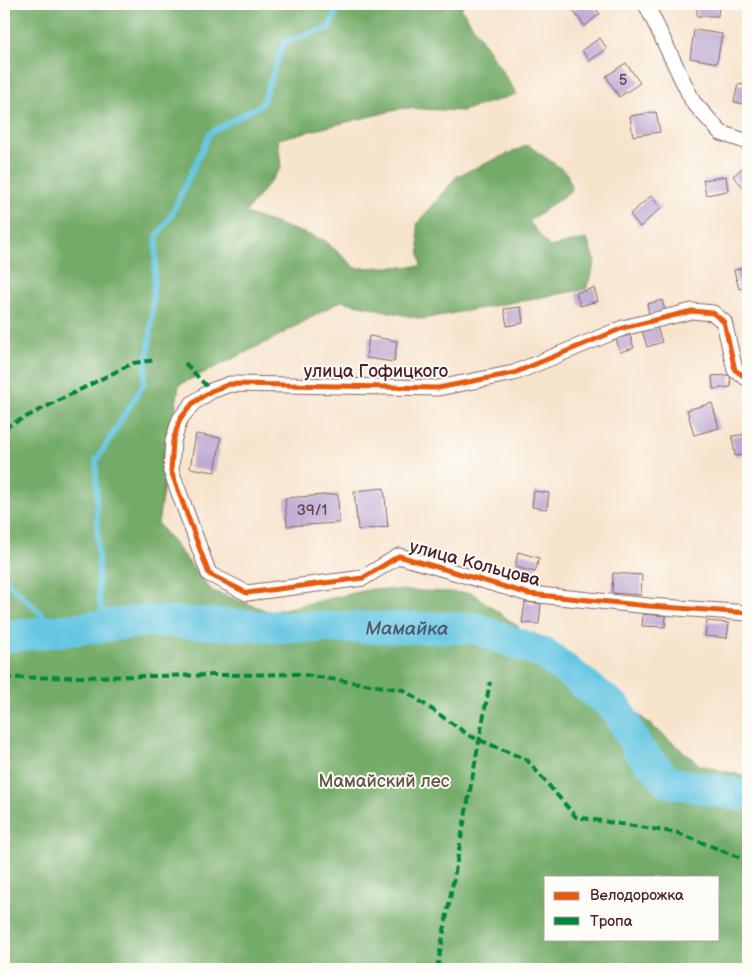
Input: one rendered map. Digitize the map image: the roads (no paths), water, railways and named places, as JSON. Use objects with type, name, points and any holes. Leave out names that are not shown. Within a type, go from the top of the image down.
[{"type":"street","points":[[646,4],[693,102],[721,133],[748,142]]},
{"type":"street","name":"улица Гофицкого","points":[[193,403],[211,391],[230,384],[438,388],[514,373],[623,328],[692,311],[713,313],[724,322],[736,370],[748,379]]},
{"type":"street","name":"улица Кольцова","points":[[193,403],[180,419],[173,441],[170,471],[209,574],[248,593],[363,578],[399,556],[529,594],[649,606],[748,613]]},
{"type":"waterway","points":[[108,625],[99,600],[96,461],[143,385],[150,340],[157,236],[171,216],[210,133],[262,104],[284,42],[329,28],[340,4]]},
{"type":"waterway","points":[[4,579],[59,630]]},
{"type":"waterway","name":"Мамайка","points":[[4,637],[147,621],[281,627],[475,628],[545,654],[617,709],[638,749],[669,782],[748,796]]},
{"type":"park label","name":"Мамайский лес","points":[[384,781]]}]
